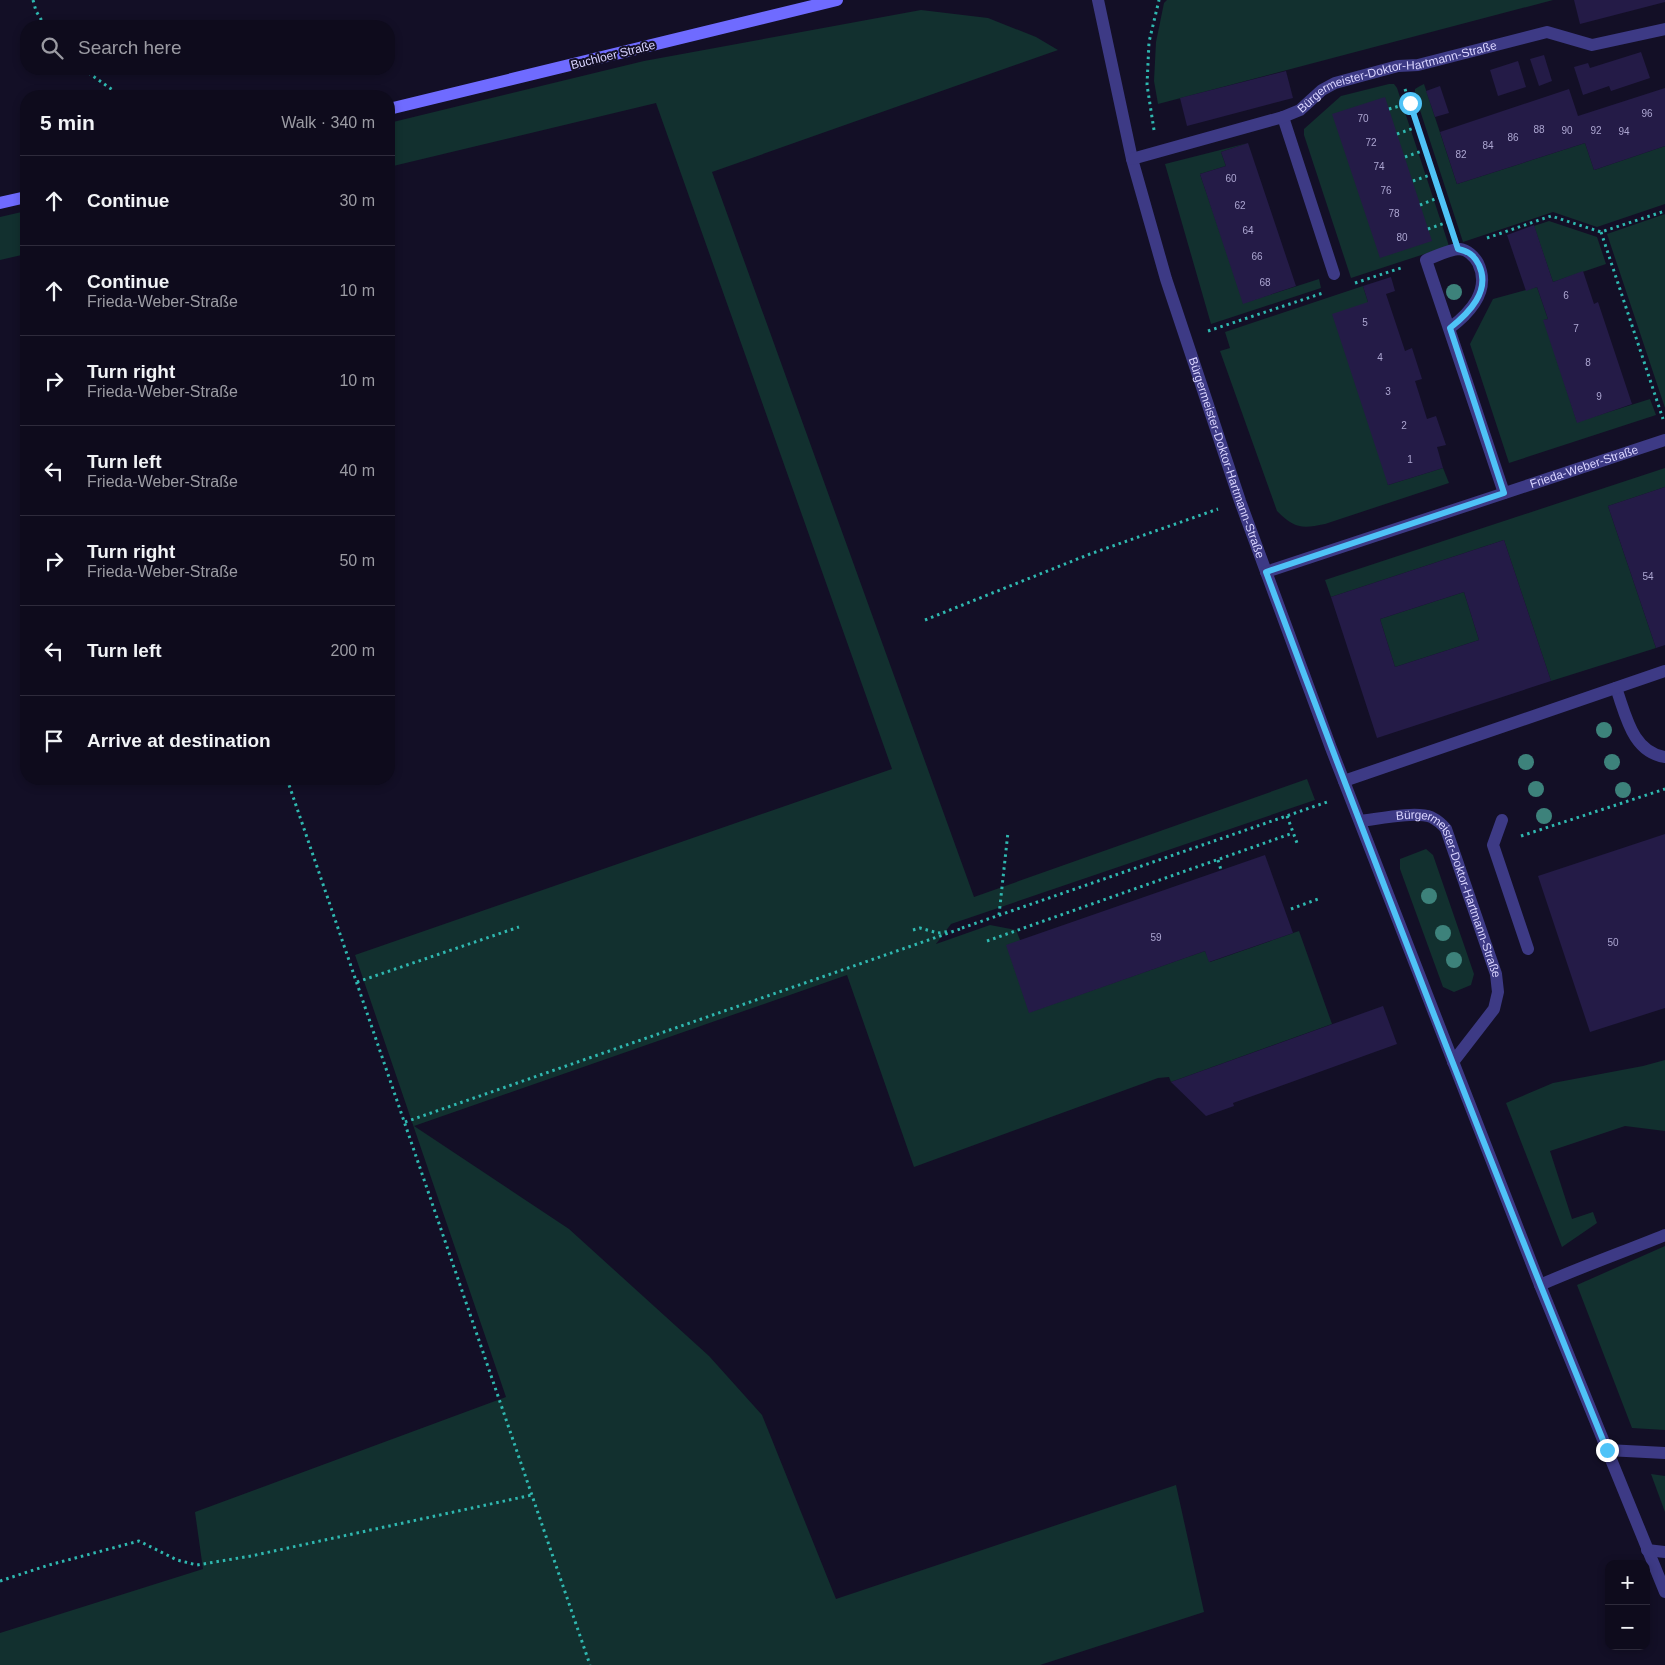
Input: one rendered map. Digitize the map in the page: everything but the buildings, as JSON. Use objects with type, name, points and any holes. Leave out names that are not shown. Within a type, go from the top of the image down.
[{"type":"main road","name":"Buchloer Straße","points":[[395,108],[837,0]]},
{"type":"main road","points":[[0,203],[20,198]]},
{"type":"street","name":"Bürgermeister-Doktor-Hartmann-Straße","points":[[1098,0],[1132,159],[1166,280],[1240,501],[1344,781],[1453,1062],[1540,1284],[1665,1592]]},
{"type":"street","name":"Bürgermeister-Doktor-Hartmann-Straße","points":[[1132,159],[1283,117],[1300,110],[1322,90],[1335,83],[1398,66],[1418,65],[1547,32],[1592,45],[1665,29]]},
{"type":"street","points":[[1283,117],[1334,274]]},
{"type":"street","points":[[1450,328],[1470,310],[1481,291],[1482,279],[1475,258],[1466,251],[1458,249],[1426,260],[1504,493]]},
{"type":"street","name":"Frieda-Weber-Straße","points":[[1266,572],[1665,440]]},
{"type":"street","points":[[1344,781],[1665,672]]},
{"type":"street","points":[[1616,688],[1635,738],[1649,752],[1665,757]]},
{"type":"street","name":"Bürgermeister-Doktor-Hartmann-Straße","points":[[1360,821],[1418,814],[1430,816],[1440,822],[1446,829],[1496,974],[1498,992],[1494,1009],[1453,1062]]},
{"type":"street","points":[[1502,820],[1493,845],[1528,949]]},
{"type":"street","points":[[1540,1284],[1665,1235]]},
{"type":"street","points":[[1607,1450],[1665,1453]]},
{"type":"street","points":[[1647,1550],[1665,1552]]},
{"type":"path","points":[[33,0],[36,11],[42,20]]},
{"type":"path","points":[[1157,153],[1147,85],[1149,42],[1159,0]]},
{"type":"path","points":[[1398,66],[1458,249],[1551,216],[1601,232],[1665,211]]},
{"type":"path","points":[[91,75],[112,90]]},
{"type":"path","points":[[1389,109],[1410,103]]},
{"type":"path","points":[[1397,134],[1417,127]]},
{"type":"path","points":[[1405,157],[1425,150]]},
{"type":"path","points":[[1413,181],[1433,174]]},
{"type":"path","points":[[1420,205],[1440,197]]},
{"type":"path","points":[[1428,229],[1448,222]]},
{"type":"path","points":[[1601,232],[1665,425]]},
{"type":"path","points":[[1347,285],[1426,260]]},
{"type":"path","points":[[1186,339],[1330,291]]},
{"type":"path","points":[[925,620],[1090,554],[1240,501]]},
{"type":"path","points":[[289,785],[590,1665]]},
{"type":"path","points":[[1493,845],[1665,789]]},
{"type":"path","points":[[404,1122],[1350,794]]},
{"type":"path","points":[[1287,816],[1297,843]]},
{"type":"path","points":[[999,915],[1008,832]]},
{"type":"path","points":[[987,941],[1293,833]]},
{"type":"path","points":[[1218,860],[1221,870]]},
{"type":"path","points":[[1291,909],[1318,899]]},
{"type":"path","points":[[356,982],[519,926]]},
{"type":"path","points":[[913,930],[920,928],[938,934],[963,928]]},
{"type":"path","points":[[0,1580],[139,1541],[177,1560],[197,1565],[251,1556],[532,1494]]},
{"type":"green space","points":[[1167,0],[1553,0],[1158,104],[1154,81],[1156,42],[1164,3]]},
{"type":"green space","points":[[921,10],[988,18],[1036,37],[1058,50],[712,172],[974,897],[1307,779],[1315,800],[951,924],[936,944],[990,925],[1016,930],[1020,940],[1030,1012],[1205,951],[1210,962],[1299,931],[1332,1024],[1171,1082],[1169,1077],[1158,1078],[914,1167],[847,975],[414,1126],[569,1229],[709,1356],[762,1415],[836,1599],[1176,1485],[1204,1612],[1040,1665],[0,1665],[0,1633],[203,1569],[195,1512],[506,1397],[355,955],[892,769],[656,103],[395,166],[395,122],[644,61]]},
{"type":"green space","points":[[1394,84],[1397,88],[1449,246],[1351,278],[1304,135],[1304,129],[1341,96]]},
{"type":"green space","points":[[1424,84],[1457,184],[1585,143],[1594,170],[1665,146],[1665,204],[1597,227],[1553,212],[1463,242],[1415,95],[1415,89]]},
{"type":"green space","points":[[1248,143],[1221,152],[1226,166],[1200,174],[1244,303],[1319,279],[1321,288],[1211,324],[1165,164]]},
{"type":"green space","points":[[20,212],[20,255],[0,260],[0,217]]},
{"type":"green space","points":[[1665,214],[1665,408],[1607,234]]},
{"type":"green space","points":[[1549,221],[1597,237],[1606,264],[1553,282],[1534,226]]},
{"type":"green space","points":[[1363,286],[1368,302],[1388,485],[1443,468],[1449,483],[1325,524],[1298,526],[1288,521],[1277,511],[1220,351],[1230,348],[1225,332]]},
{"type":"green space","points":[[1537,287],[1548,319],[1544,320],[1577,422],[1650,399],[1656,415],[1509,463],[1470,344],[1493,299]]},
{"type":"green space","points":[[1665,468],[1665,487],[1608,506],[1656,648],[1551,681],[1504,540],[1331,597],[1325,580]]},
{"type":"green space","points":[[1464,592],[1479,640],[1395,667],[1380,619]]},
{"type":"green space","points":[[1426,849],[1433,855],[1474,974],[1471,985],[1454,992],[1443,987],[1400,869],[1400,859]]},
{"type":"green space","points":[[1665,1060],[1665,1131],[1625,1126],[1550,1151],[1572,1219],[1593,1212],[1597,1223],[1562,1247],[1506,1103],[1553,1083]]},
{"type":"green space","points":[[1665,1246],[1665,1430],[1632,1428],[1577,1285]]},
{"type":"green space","points":[[1651,1474],[1665,1476],[1665,1512]]},
{"type":"route","points":[[1410,103],[1458,249],[1466,251],[1475,258],[1480,269],[1482,279],[1481,291],[1477,300],[1462,319],[1450,328],[1504,493],[1266,572],[1331,748],[1540,1284],[1607,1450]]}]
